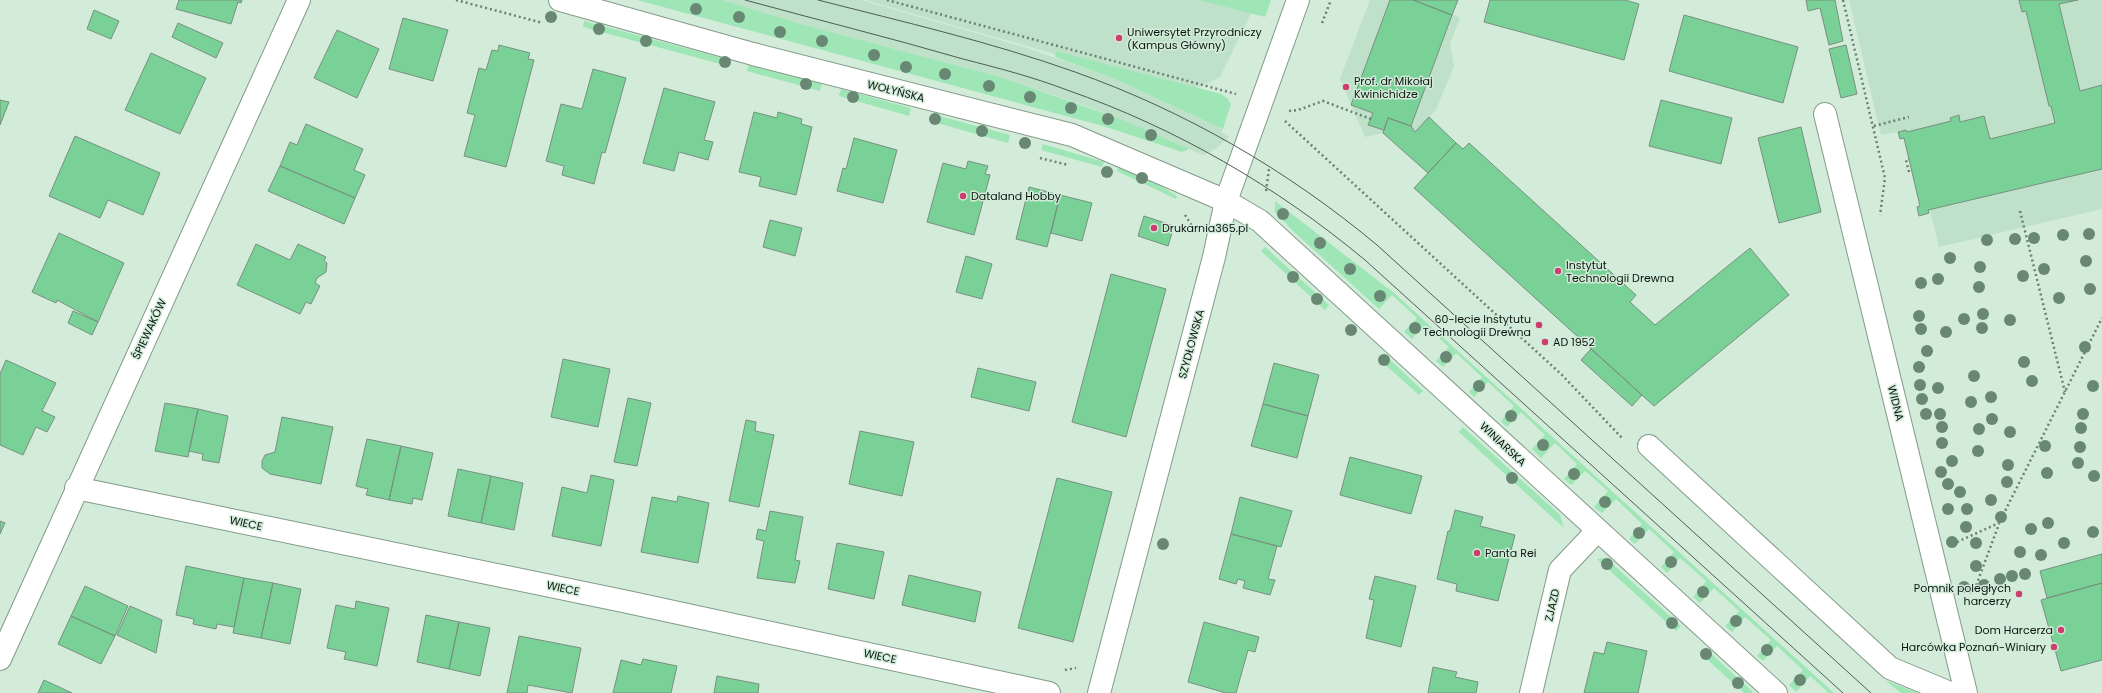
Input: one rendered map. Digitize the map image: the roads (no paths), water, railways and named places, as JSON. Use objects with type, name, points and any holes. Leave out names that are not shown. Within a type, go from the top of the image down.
[{"type":"street","name":"ŚPIEWAKÓW","points":[[0,659],[76,488],[299,0]]},
{"type":"street","name":"WOŁYŃSKA","points":[[560,0],[753,54],[1072,135],[1226,201]]},
{"type":"street","name":"SZYDŁOWSKA","points":[[1099,693],[1214,256],[1226,201],[1298,0]]},
{"type":"street","name":"WIDNA","points":[[1825,114],[1966,693]]},
{"type":"street","name":"WINIARSKA","points":[[1226,201],[1260,221],[1597,531],[1776,693]]},
{"type":"street","points":[[1649,446],[1890,668],[1950,693]]},
{"type":"street","name":"WIECE","points":[[76,488],[623,601],[1049,693]]},
{"type":"street","name":"ZJAZD","points":[[1530,693],[1560,570],[1597,531]]},
{"type":"tram line","points":[[745,0],[1002,69],[1054,85],[1147,122],[1186,141],[1260,184],[1331,233],[1365,260],[1843,693]]},
{"type":"tram line","points":[[818,0],[1012,51],[1075,72],[1156,105],[1195,124],[1234,145],[1271,168],[1343,218],[1377,245],[1871,693]]},
{"type":"place","name":"Uniwersytet Przyrodniczy (Kampus Główny)","points":[[1119,38]]},
{"type":"place","name":"Prof. dr Mikołaj Kwinichidze","points":[[1346,87]]},
{"type":"place","name":"Dataland Hobby","points":[[963,196]]},
{"type":"place","name":"Drukarnia365.pl","points":[[1154,228]]},
{"type":"place","name":"Instytut Technologii Drewna","points":[[1558,271]]},
{"type":"place","name":"60-lecie Instytutu Technologii Drewna","points":[[1539,325]]},
{"type":"place","name":"AD 1952","points":[[1545,342]]},
{"type":"place","name":"Panta Rei","points":[[1477,553]]},
{"type":"place","name":"Pomnik poległych harcerzy","points":[[2019,594]]},
{"type":"place","name":"Dom Harcerza","points":[[2061,630]]},
{"type":"place","name":"Harcówka Poznań-Winiary","points":[[2054,647]]}]
